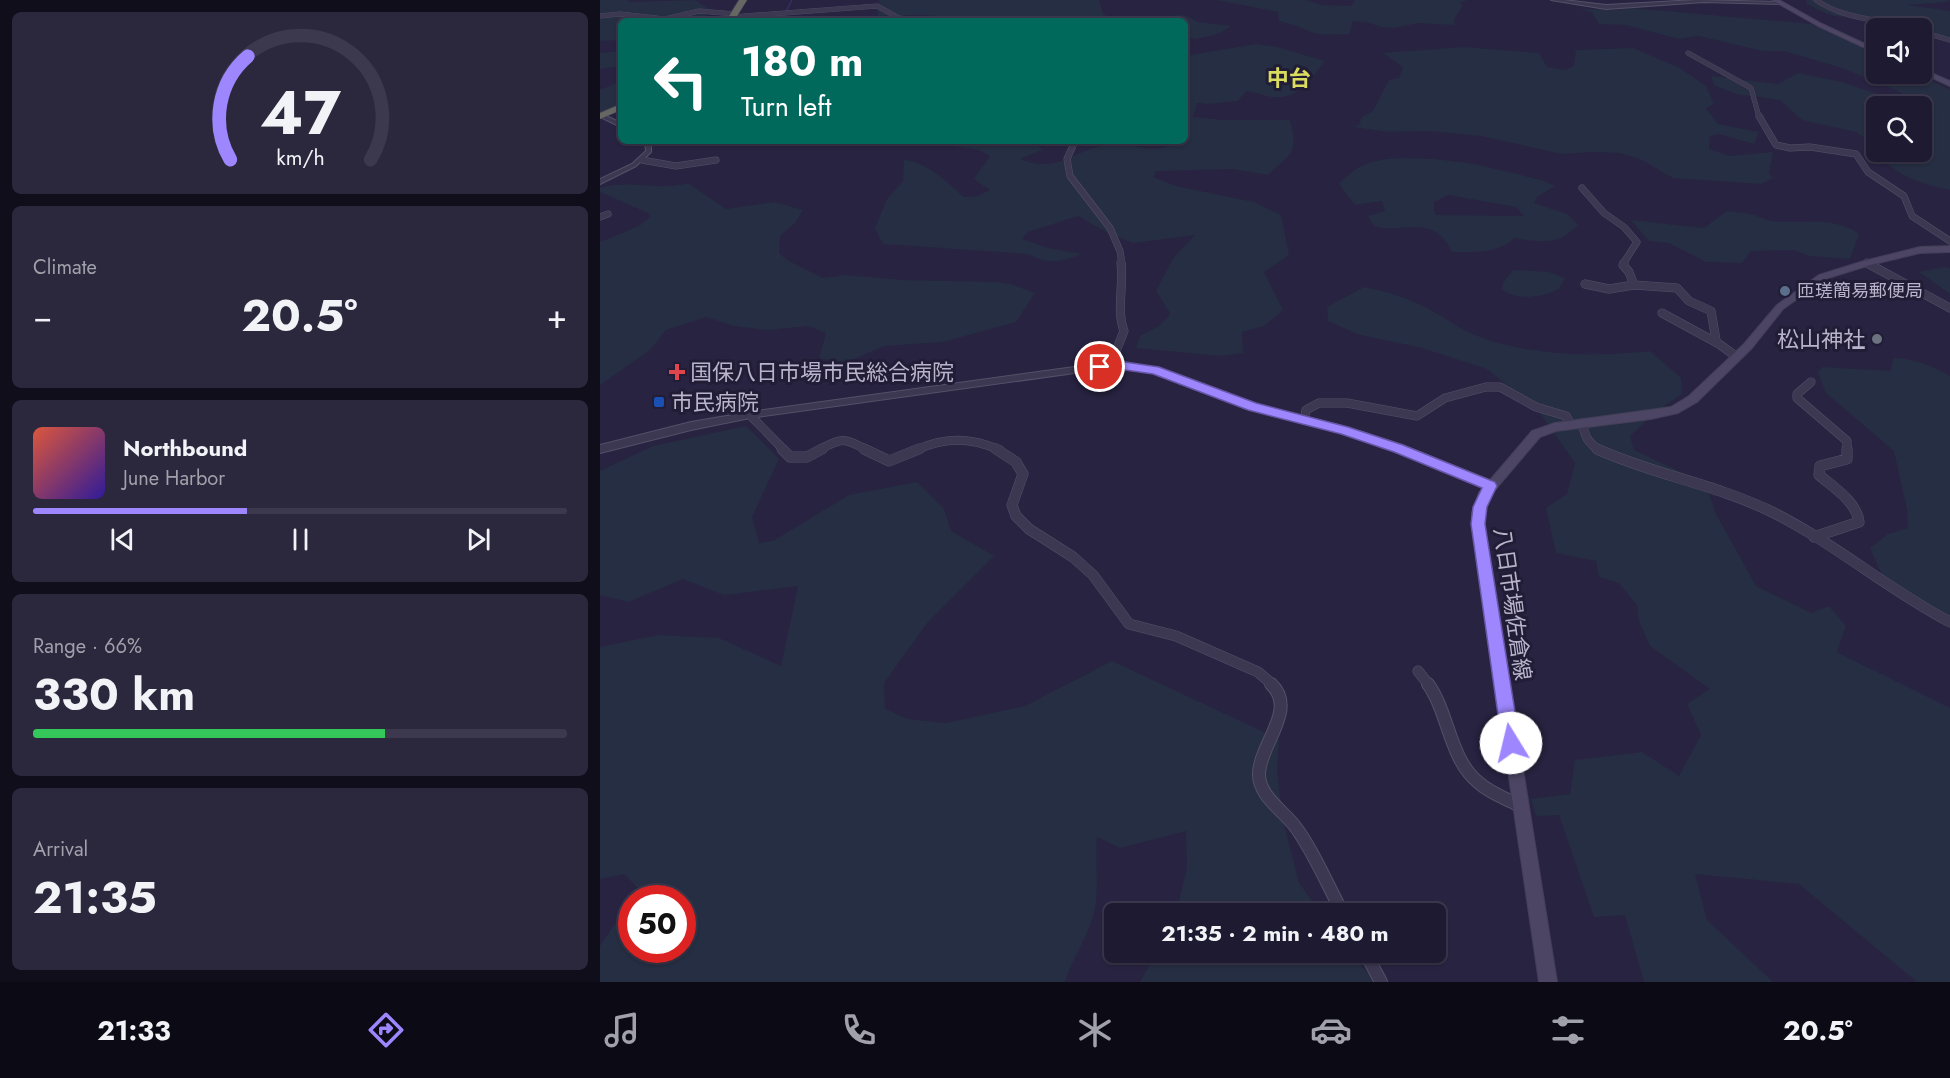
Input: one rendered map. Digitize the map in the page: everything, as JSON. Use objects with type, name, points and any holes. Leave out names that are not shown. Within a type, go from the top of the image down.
[{"type":"highway","points":[[732,17],[743,0]]},
{"type":"highway","points":[[600,116],[618,108]]},
{"type":"main road","points":[[1778,2],[1866,46]]},
{"type":"main road","points":[[1932,75],[1950,84]]},
{"type":"main road","name":"八日市場佐倉線","points":[[1548,982],[1479,531],[1480,507],[1490,486],[1536,434],[1555,426],[1651,415],[1681,407],[1748,346],[1766,321],[1786,302],[1822,277],[1920,250],[1950,249]]},
{"type":"street","points":[[877,6],[883,0]]},
{"type":"street","points":[[1553,0],[1606,6],[1704,1],[1778,2]]},
{"type":"street","points":[[1816,0],[1829,8],[1871,18]]},
{"type":"street","points":[[669,18],[699,11],[732,17],[877,6],[899,18]]},
{"type":"street","points":[[600,16],[620,14],[656,18]]},
{"type":"street","points":[[1932,35],[1950,40]]},
{"type":"street","points":[[1688,53],[1751,88],[1760,121],[1776,145],[1790,148],[1821,148],[1856,154],[1868,172],[1904,196],[1912,216],[1950,241]]},
{"type":"street","points":[[600,116],[618,124]]},
{"type":"street","points":[[600,182],[642,160],[649,151],[648,144]]},
{"type":"street","points":[[1074,144],[1067,159],[1070,176],[1110,228],[1120,251],[1123,277],[1120,320],[1124,331],[1110,366]]},
{"type":"street","points":[[642,160],[676,166],[716,160]]},
{"type":"street","points":[[1582,188],[1604,213],[1624,228],[1636,242],[1623,265],[1629,272],[1634,285]]},
{"type":"street","points":[[600,217],[608,214]]},
{"type":"street","points":[[1867,263],[1950,308]]},
{"type":"street","points":[[1585,284],[1602,290],[1617,290],[1634,285],[1677,288],[1689,301],[1711,311],[1716,340]]},
{"type":"street","points":[[1662,313],[1673,322],[1716,340],[1737,357]]},
{"type":"street","points":[[600,449],[691,426],[750,415],[1110,366],[1154,370],[1253,407],[1398,448],[1490,486]]},
{"type":"street","points":[[1811,382],[1797,393],[1797,398],[1847,441],[1847,459],[1820,466],[1819,475],[1855,508],[1860,517],[1856,525],[1814,537]]},
{"type":"street","points":[[1304,420],[1306,410],[1319,403],[1328,402],[1373,407],[1405,416],[1417,416],[1445,398],[1486,387],[1500,387],[1536,407],[1566,416],[1577,424],[1588,442],[1599,450],[1662,475],[1751,503],[1814,537],[1930,612],[1950,622]]},
{"type":"street","points":[[750,415],[790,457],[807,457],[838,440],[850,442],[889,461],[906,457],[943,440],[959,439],[982,442],[1015,460],[1023,474],[1012,505],[1016,516],[1029,529],[1073,557],[1093,575],[1129,624],[1176,636],[1258,672],[1280,692],[1282,706],[1259,773],[1265,793],[1295,826],[1337,903]]},
{"type":"street","points":[[1418,670],[1438,698],[1455,750],[1478,783],[1520,806]]},
{"type":"street","points":[[1371,963],[1381,982]]},
{"type":"shaded area","points":[[600,0],[628,0],[628,2],[695,0],[709,9],[704,18],[618,18],[618,40],[600,41]]},
{"type":"shaded area","points":[[879,0],[1099,0],[1103,14],[1110,17],[953,18],[924,15],[878,16]]},
{"type":"shaded area","points":[[1216,0],[1306,0],[1322,5],[1351,6],[1355,0],[1469,0],[1460,2],[1462,7],[1454,19],[1454,25],[1418,23],[1394,28],[1353,21],[1349,34],[1330,35],[1315,33],[1279,21],[1278,12]]},
{"type":"shaded area","points":[[1806,0],[1950,0],[1908,5],[1950,11],[1950,42],[1932,34],[1932,18],[1833,16],[1807,4]]},
{"type":"shaded area","points":[[1632,8],[1811,24],[1866,49],[1866,78],[1842,68],[1784,51],[1763,51],[1698,36],[1679,39],[1626,25],[1599,24],[1592,12],[1578,9]]},
{"type":"shaded area","points":[[1185,15],[1198,22],[1231,26],[1210,36],[1188,39],[1188,18],[1161,18],[1160,16]]},
{"type":"shaded area","points":[[1256,44],[1277,47],[1325,61],[1304,86],[1291,95],[1271,97],[1247,91],[1237,101],[1197,103],[1193,117],[1224,120],[1290,120],[1294,140],[1291,152],[1268,175],[1232,169],[1156,171],[1153,177],[1176,186],[1254,202],[1281,215],[1289,255],[1264,272],[1283,310],[1264,326],[1242,332],[1243,353],[1221,356],[1136,348],[1140,336],[1159,326],[1170,313],[1156,291],[1174,257],[1195,235],[1133,243],[1110,234],[1078,216],[1028,232],[1022,239],[1048,248],[1081,254],[1060,261],[1047,261],[1028,254],[883,244],[875,228],[887,199],[903,181],[904,160],[929,169],[964,197],[978,196],[990,190],[974,179],[990,156],[979,150],[939,144],[1038,144],[1042,150],[1020,159],[1047,164],[1058,162],[1089,149],[1114,144],[1154,148],[1172,144],[1188,144],[1188,55]]},
{"type":"shaded area","points":[[1464,47],[1539,53],[1547,67],[1565,70],[1574,66],[1576,50],[1633,48],[1680,68],[1706,86],[1714,104],[1706,108],[1718,124],[1759,132],[1754,144],[1719,134],[1710,136],[1709,149],[1729,156],[1773,152],[1769,173],[1773,178],[1761,184],[1673,178],[1640,159],[1620,153],[1561,154],[1482,136],[1428,131],[1389,132],[1354,127],[1359,125],[1362,117],[1373,111],[1389,80],[1399,78],[1403,67],[1383,53]]},
{"type":"shaded area","points":[[618,51],[618,66],[600,69],[600,53]]},
{"type":"shaded area","points":[[1798,73],[1842,82],[1883,96],[1866,96],[1866,139],[1856,132],[1802,120],[1780,100],[1736,94],[1714,85],[1711,76],[1778,84]]},
{"type":"shaded area","points":[[1932,81],[1950,90],[1950,190],[1909,178],[1886,162],[1932,162],[1932,96],[1906,96],[1881,84],[1932,84]]},
{"type":"shaded area","points":[[618,82],[618,105],[600,114],[600,90]]},
{"type":"shaded area","points":[[1390,159],[1435,159],[1475,164],[1541,180],[1555,186],[1537,197],[1534,203],[1567,214],[1578,225],[1571,232],[1549,241],[1515,238],[1501,247],[1469,252],[1452,252],[1443,238],[1427,228],[1374,226],[1368,216],[1385,211],[1382,201],[1355,205],[1339,184],[1360,167]],"holes":[[[1448,195],[1516,207],[1524,216],[1436,215],[1434,202]]]},
{"type":"shaded area","points":[[688,183],[726,209],[775,202],[803,210],[795,223],[780,236],[779,253],[787,260],[823,278],[846,275],[903,280],[996,282],[1011,284],[1035,293],[1016,322],[943,342],[884,346],[845,363],[819,358],[826,333],[808,326],[769,330],[734,326],[706,317],[666,330],[650,350],[600,385],[600,242],[639,226],[650,217],[648,213],[600,192],[600,188],[621,185],[666,186]]},
{"type":"shaded area","points":[[1727,211],[1747,213],[1772,221],[1828,223],[1849,228],[1859,234],[1850,259],[1810,256],[1793,250],[1751,251],[1742,263],[1706,262],[1669,243],[1649,241],[1631,220],[1704,228]]},
{"type":"shaded area","points":[[1950,268],[1950,294],[1919,272]]},
{"type":"shaded area","points":[[1513,270],[1549,272],[1565,278],[1559,289],[1537,296],[1515,296],[1502,289],[1503,283]]},
{"type":"shaded area","points":[[1364,287],[1405,298],[1429,309],[1467,332],[1514,347],[1584,354],[1650,351],[1681,378],[1682,394],[1658,410],[1630,436],[1634,450],[1694,478],[1708,491],[1716,514],[1756,586],[1811,613],[1829,606],[1846,626],[1837,652],[1950,708],[1950,982],[1917,982],[1799,884],[1695,874],[1707,920],[1773,982],[1644,982],[1625,915],[1594,917],[1559,815],[1536,816],[1531,799],[1570,794],[1575,760],[1642,752],[1679,776],[1701,735],[1687,704],[1710,689],[1650,646],[1639,621],[1637,605],[1619,583],[1599,577],[1596,561],[1556,553],[1546,508],[1567,494],[1575,463],[1538,410],[1487,369],[1422,348],[1357,334],[1328,321],[1327,307]]},
{"type":"shaded area","points":[[1893,358],[1923,363],[1950,376],[1950,620],[1885,582],[1870,548],[1888,534],[1908,528],[1907,509],[1894,451],[1826,393],[1818,373],[1822,367],[1891,371]]},
{"type":"shaded area","points":[[746,426],[779,459],[752,517],[759,543],[773,541],[849,495],[917,482],[944,509],[951,531],[994,556],[928,622],[884,683],[885,709],[908,719],[946,723],[1025,706],[1112,661],[1279,739],[1277,770],[1283,820],[1299,883],[1314,903],[1178,903],[1187,868],[1186,831],[1120,848],[1097,837],[1097,890],[1093,918],[1065,982],[600,982],[600,946],[618,919],[618,963],[696,963],[696,885],[635,885],[624,874],[600,879],[600,647],[658,635],[719,638],[781,666],[798,586],[724,595],[683,579],[628,602],[600,595],[600,471],[653,446]]},
{"type":"shaded area","points":[[1151,963],[1358,963],[1377,982],[1140,982]]},
{"type":"waterway","points":[[783,18],[792,0]]},
{"type":"place","name":"匝瑳簡易郵便局","points":[[1785,291]]},
{"type":"place","name":"松山神社","points":[[1877,339]]},
{"type":"place","name":"国保八日市場市民総合病院","points":[[677,372]]},
{"type":"place","name":"市民病院","points":[[659,402]]},
{"type":"district","name":"中台","points":[[1289,78]]},
{"type":"route","points":[[1100,367],[1125,366],[1154,370],[1253,407],[1343,430],[1398,448],[1490,486],[1480,507],[1478,524],[1511,743]]}]
